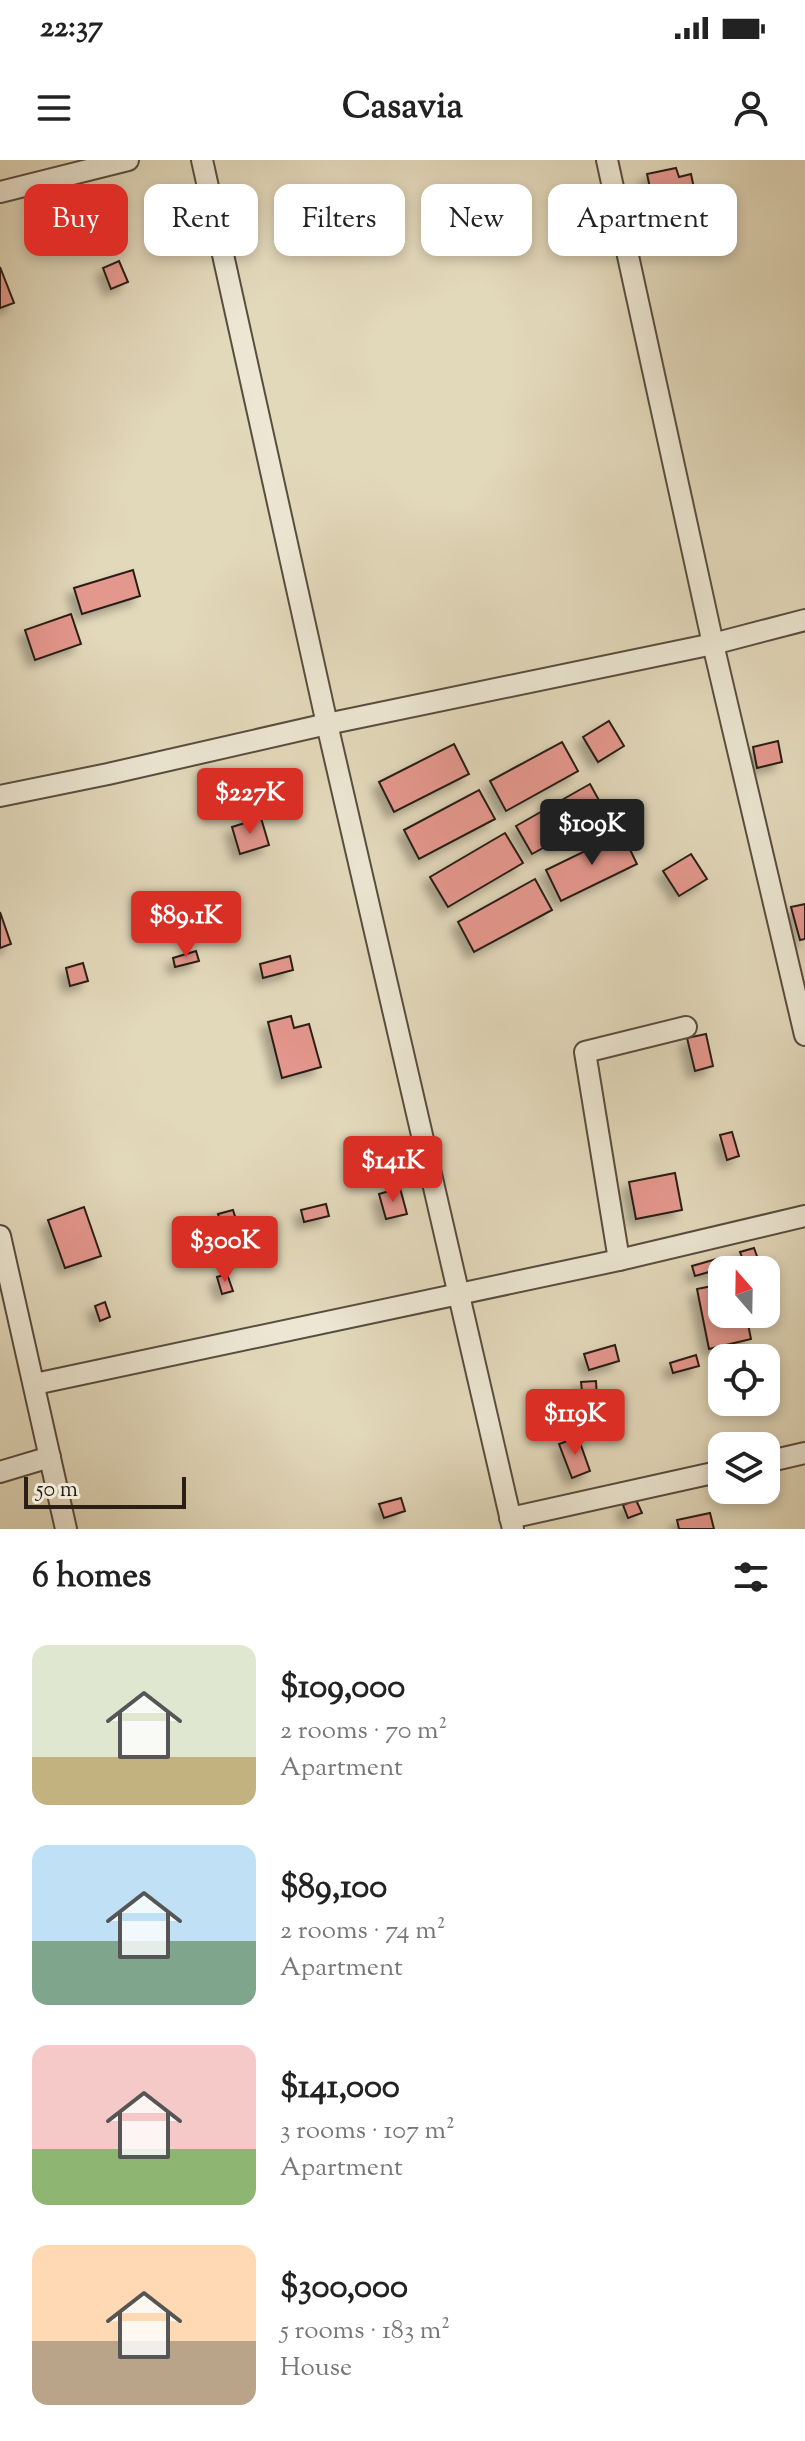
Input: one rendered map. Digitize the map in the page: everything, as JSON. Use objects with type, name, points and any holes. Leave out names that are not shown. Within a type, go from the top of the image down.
[{"type":"street","points":[[0,192],[128,160]]},
{"type":"street","points":[[202,160],[327,724],[511,1523],[708,1474]]},
{"type":"street","points":[[607,160],[713,644],[805,1035]]},
{"type":"street","points":[[0,796],[713,644],[805,620]]},
{"type":"street","points":[[619,1260],[585,1052],[686,1027]]},
{"type":"street","points":[[35,1384],[619,1260],[805,1216]]},
{"type":"street","points":[[0,1236],[66,1529]]},
{"type":"street","points":[[780,1459],[805,1453]]},
{"type":"street","points":[[0,1472],[50,1457]]},
{"type":"building","points":[[676,168],[679,177],[691,174],[693,184],[649,184],[647,174]]},
{"type":"building","points":[[119,261],[128,282],[111,289],[103,268]]},
{"type":"building","points":[[0,267],[14,303],[0,308]]},
{"type":"building","points":[[133,570],[140,596],[82,614],[74,588]]},
{"type":"building","points":[[71,614],[81,644],[35,660],[25,630]]},
{"type":"building","points":[[609,721],[624,746],[598,762],[583,737]]},
{"type":"building","points":[[778,741],[782,762],[757,768],[753,747]]},
{"type":"building","points":[[562,742],[578,771],[506,811],[490,781]]},
{"type":"building","points":[[454,744],[469,774],[394,812],[379,782]]},
{"type":"building","points":[[590,784],[606,813],[532,854],[516,826]]},
{"type":"building","points":[[479,790],[495,819],[419,859],[404,830]]},
{"type":"building","points":[[261,818],[269,845],[240,854],[232,827]]},
{"type":"building","points":[[505,833],[523,863],[448,907],[430,877]]},
{"type":"building","points":[[622,833],[637,864],[561,901],[546,870]]},
{"type":"building","points":[[691,854],[707,879],[679,896],[663,871]]},
{"type":"building","points":[[535,879],[552,910],[474,952],[458,922]]},
{"type":"building","points":[[805,904],[805,939],[800,940],[791,907]]},
{"type":"building","points":[[0,912],[11,944],[0,948]]},
{"type":"building","points":[[196,951],[199,961],[175,967],[173,958]]},
{"type":"building","points":[[290,956],[293,970],[263,978],[260,964]]},
{"type":"building","points":[[83,963],[88,981],[70,986],[66,968]]},
{"type":"building","points":[[291,1016],[294,1028],[309,1024],[321,1067],[282,1078],[268,1022]]},
{"type":"building","points":[[706,1034],[713,1066],[695,1071],[687,1038]]},
{"type":"building","points":[[732,1132],[739,1156],[727,1160],[720,1135]]},
{"type":"building","points":[[675,1173],[682,1210],[636,1219],[629,1182]]},
{"type":"building","points":[[400,1188],[407,1214],[386,1219],[379,1194]]},
{"type":"building","points":[[326,1204],[329,1216],[304,1222],[301,1210]]},
{"type":"building","points":[[84,1207],[101,1256],[65,1268],[48,1220]]},
{"type":"building","points":[[233,1210],[243,1242],[228,1246],[218,1214]]},
{"type":"building","points":[[754,1248],[757,1256],[742,1256],[740,1252]]},
{"type":"building","points":[[708,1261],[708,1272],[695,1276],[692,1266]]},
{"type":"building","points":[[227,1274],[233,1291],[222,1294],[217,1277]]},
{"type":"building","points":[[708,1287],[708,1328],[749,1328],[751,1339],[730,1344],[708,1344],[697,1289]]},
{"type":"building","points":[[105,1302],[110,1317],[100,1321],[95,1306]]},
{"type":"building","points":[[615,1345],[619,1361],[589,1370],[584,1354]]},
{"type":"building","points":[[696,1355],[699,1366],[673,1373],[670,1363]]},
{"type":"building","points":[[596,1381],[597,1399],[583,1400],[581,1382]]},
{"type":"building","points":[[578,1437],[590,1471],[572,1478],[559,1444]]},
{"type":"building","points":[[401,1498],[405,1511],[384,1518],[379,1504]]},
{"type":"building","points":[[636,1500],[642,1513],[628,1518],[623,1505]]},
{"type":"building","points":[[710,1513],[714,1529],[679,1529],[677,1520]]}]
